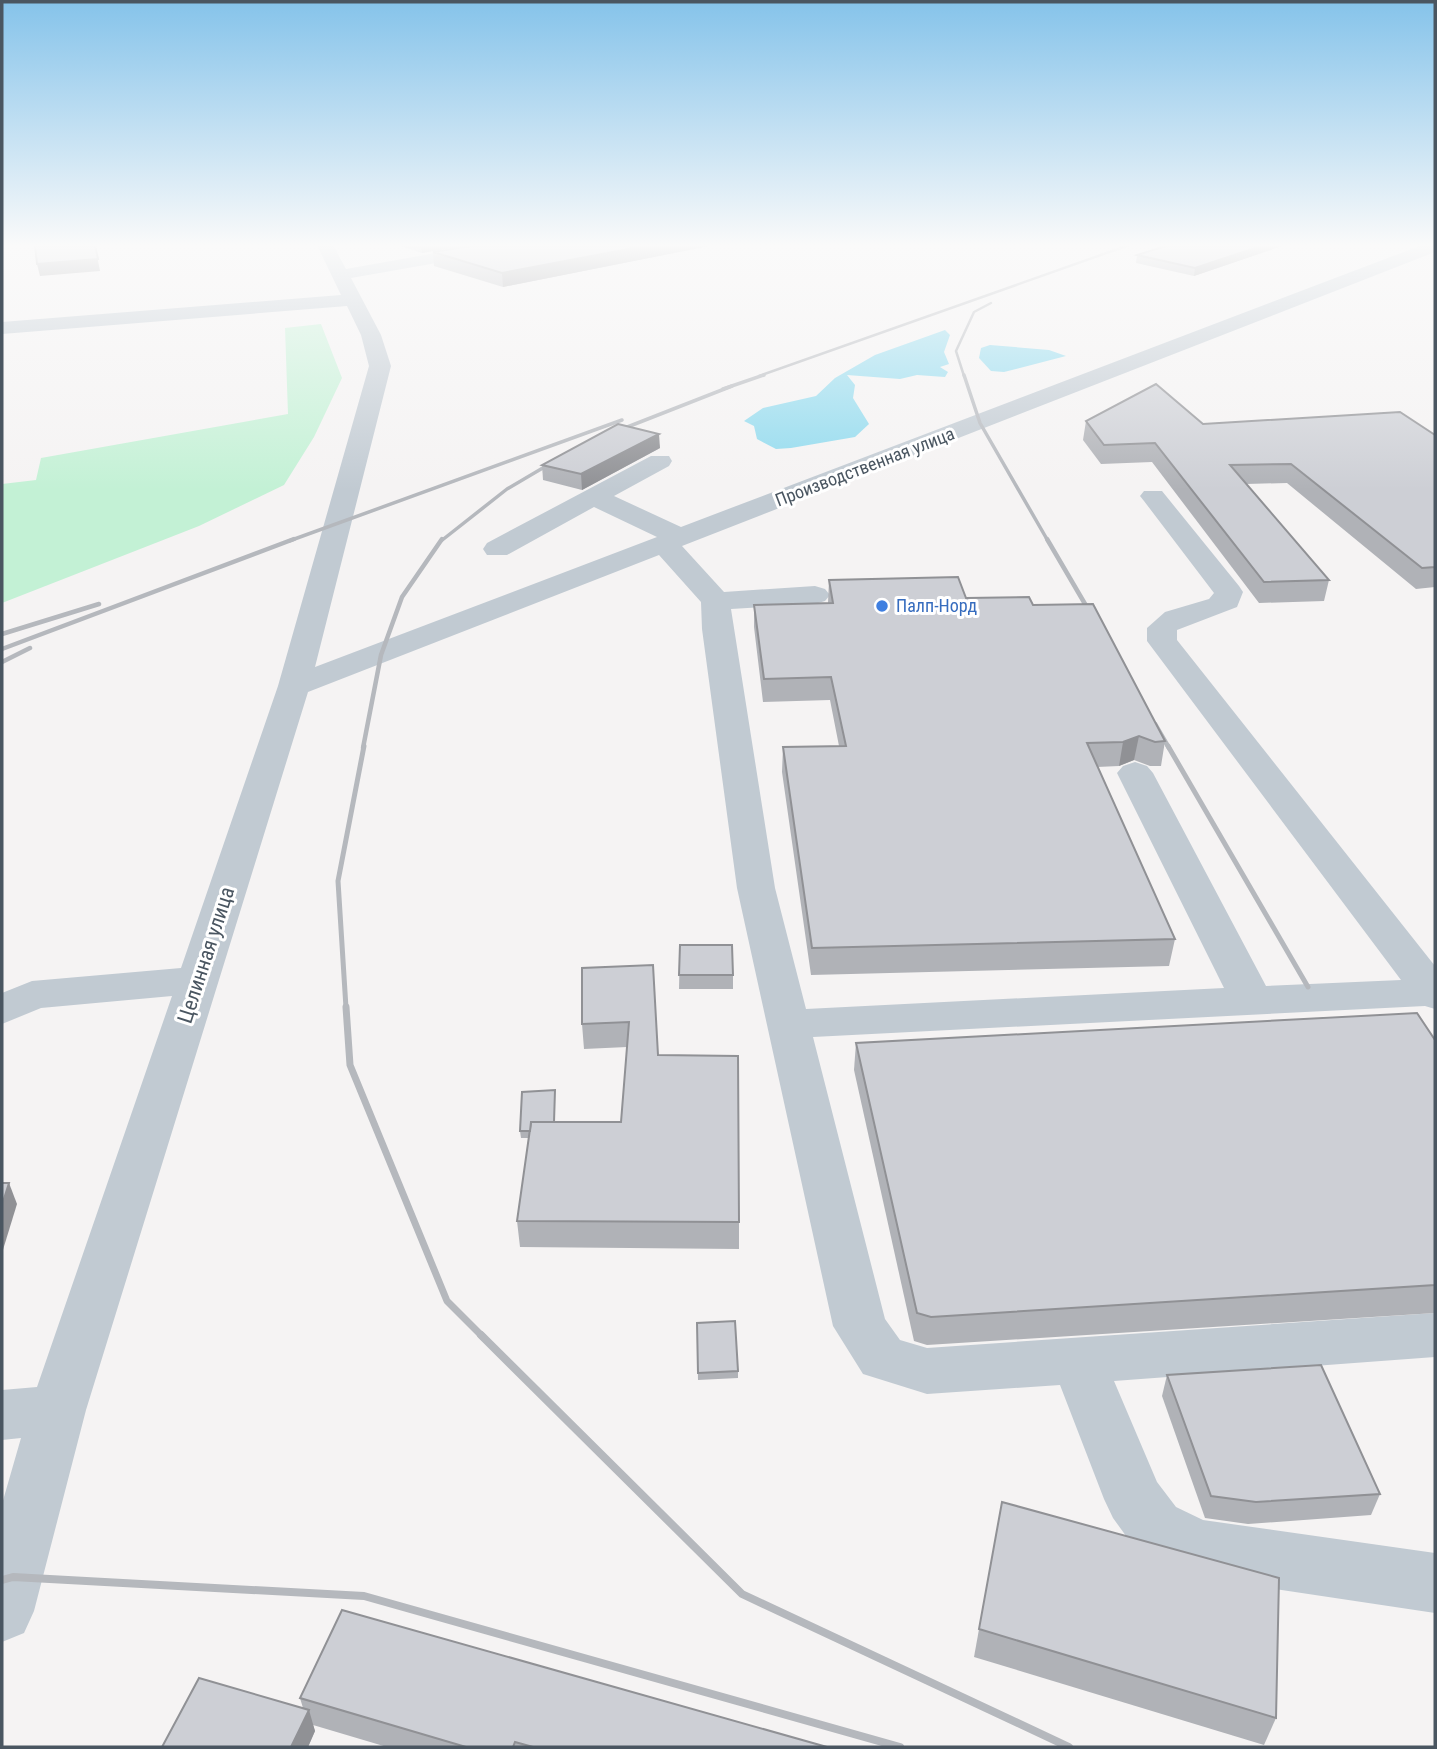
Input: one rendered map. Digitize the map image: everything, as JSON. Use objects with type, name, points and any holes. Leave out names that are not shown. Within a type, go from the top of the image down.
[{"type":"street","name":"Целинная улица","points":[[2,1611],[58,1410],[294,686],[380,366],[378,351],[366,327]]},
{"type":"street","name":"Производственная улица","points":[[294,686],[533,606],[673,542],[1227,327]]},
{"type":"street","points":[[497,549],[660,461]]},
{"type":"street","points":[[1153,496],[1229,592],[1227,601],[1215,609],[1169,619],[1162,628],[1162,641],[1434,994]]},
{"type":"street","points":[[594,497],[673,542],[678,556],[716,600],[717,629],[756,888],[860,1326],[882,1359],[927,1371],[1435,1335]]},
{"type":"street","points":[[716,600],[815,595]]},
{"type":"street","points":[[1135,773],[1251,999]]},
{"type":"street","points":[[2,1010],[32,995],[198,980]]},
{"type":"street","points":[[790,1024],[1251,999],[1434,994]]},
{"type":"street","points":[[1077,1360],[1134,1499],[1155,1527],[1196,1548],[1435,1583]]},
{"type":"street","points":[[2,1415],[58,1410]]},
{"type":"green space","points":[[322,327],[342,378],[314,437],[284,485],[199,526],[2,603],[2,484],[36,480],[41,458],[288,414],[285,328]]},
{"type":"water","points":[[945,330],[950,335],[944,352],[949,364],[940,367],[948,372],[945,377],[917,375],[900,379],[847,375],[855,385],[853,398],[869,424],[855,437],[776,449],[757,439],[754,426],[744,421],[763,408],[816,396],[835,378],[875,355]]},
{"type":"water","points":[[990,345],[1049,350],[1066,356],[1004,372],[991,371],[979,358],[981,348]]},
{"type":"building","points":[[1156,384],[1203,424],[1400,412],[1435,435],[1435,567],[1422,568],[1291,464],[1230,465],[1329,580],[1264,582],[1155,443],[1104,445],[1086,421]]},
{"type":"building","points":[[618,424],[659,434],[581,474],[542,465]]},
{"type":"building","points":[[958,577],[966,598],[1029,597],[1033,605],[1093,604],[1165,741],[1155,742],[1139,736],[1123,742],[1087,743],[1175,939],[812,948],[783,747],[846,746],[831,677],[764,679],[754,605],[833,603],[829,580]]},
{"type":"building","points":[[680,945],[732,945],[733,975],[679,975]]},
{"type":"building","points":[[653,965],[658,1055],[738,1056],[739,1222],[517,1221],[531,1122],[621,1122],[629,1022],[582,1024],[582,968]]},
{"type":"building","points":[[1417,1013],[1435,1040],[1435,1285],[931,1317],[917,1313],[856,1043]]},
{"type":"building","points":[[555,1090],[554,1122],[531,1122],[530,1131],[520,1131],[522,1092]]},
{"type":"building","points":[[2,1183],[9,1183],[2,1205]]},
{"type":"building","points":[[735,1321],[738,1371],[698,1373],[697,1323]]},
{"type":"building","points":[[1321,1365],[1380,1494],[1256,1502],[1211,1496],[1167,1375]]},
{"type":"building","points":[[1002,1502],[1279,1578],[1276,1718],[979,1629]]},
{"type":"building","points":[[342,1610],[827,1747],[533,1747],[515,1742],[513,1747],[466,1747],[300,1698]]},
{"type":"building","points":[[199,1678],[309,1710],[291,1747],[162,1747]]},
{"type":"railway","points":[[759,376],[898,327]]},
{"type":"railway","points":[[964,376],[956,351],[967,327]]},
{"type":"railway","points":[[723,389],[764,375]]},
{"type":"railway","points":[[964,375],[980,423],[1048,541]]},
{"type":"railway","points":[[612,433],[732,386]]},
{"type":"railway","points":[[289,541],[622,420]]},
{"type":"railway","points":[[441,541],[507,489],[558,459]]},
{"type":"railway","points":[[2,649],[294,539]]},
{"type":"railway","points":[[363,748],[381,655],[402,597],[442,539]]},
{"type":"railway","points":[[1047,539],[1095,621]]},
{"type":"railway","points":[[2,634],[99,604]]},
{"type":"railway","points":[[2,662],[30,648]]},
{"type":"railway","points":[[1155,724],[1169,748]]},
{"type":"railway","points":[[346,1008],[338,881],[364,746]]},
{"type":"railway","points":[[1168,746],[1308,987]]},
{"type":"railway","points":[[346,1007],[350,1065],[447,1301],[481,1335]]},
{"type":"railway","points":[[481,1335],[742,1594],[1069,1747]]},
{"type":"railway","points":[[2,1580],[13,1577],[364,1596],[900,1747]]},
{"type":"place","name":"Палп-Норд","points":[[882,606]]}]
